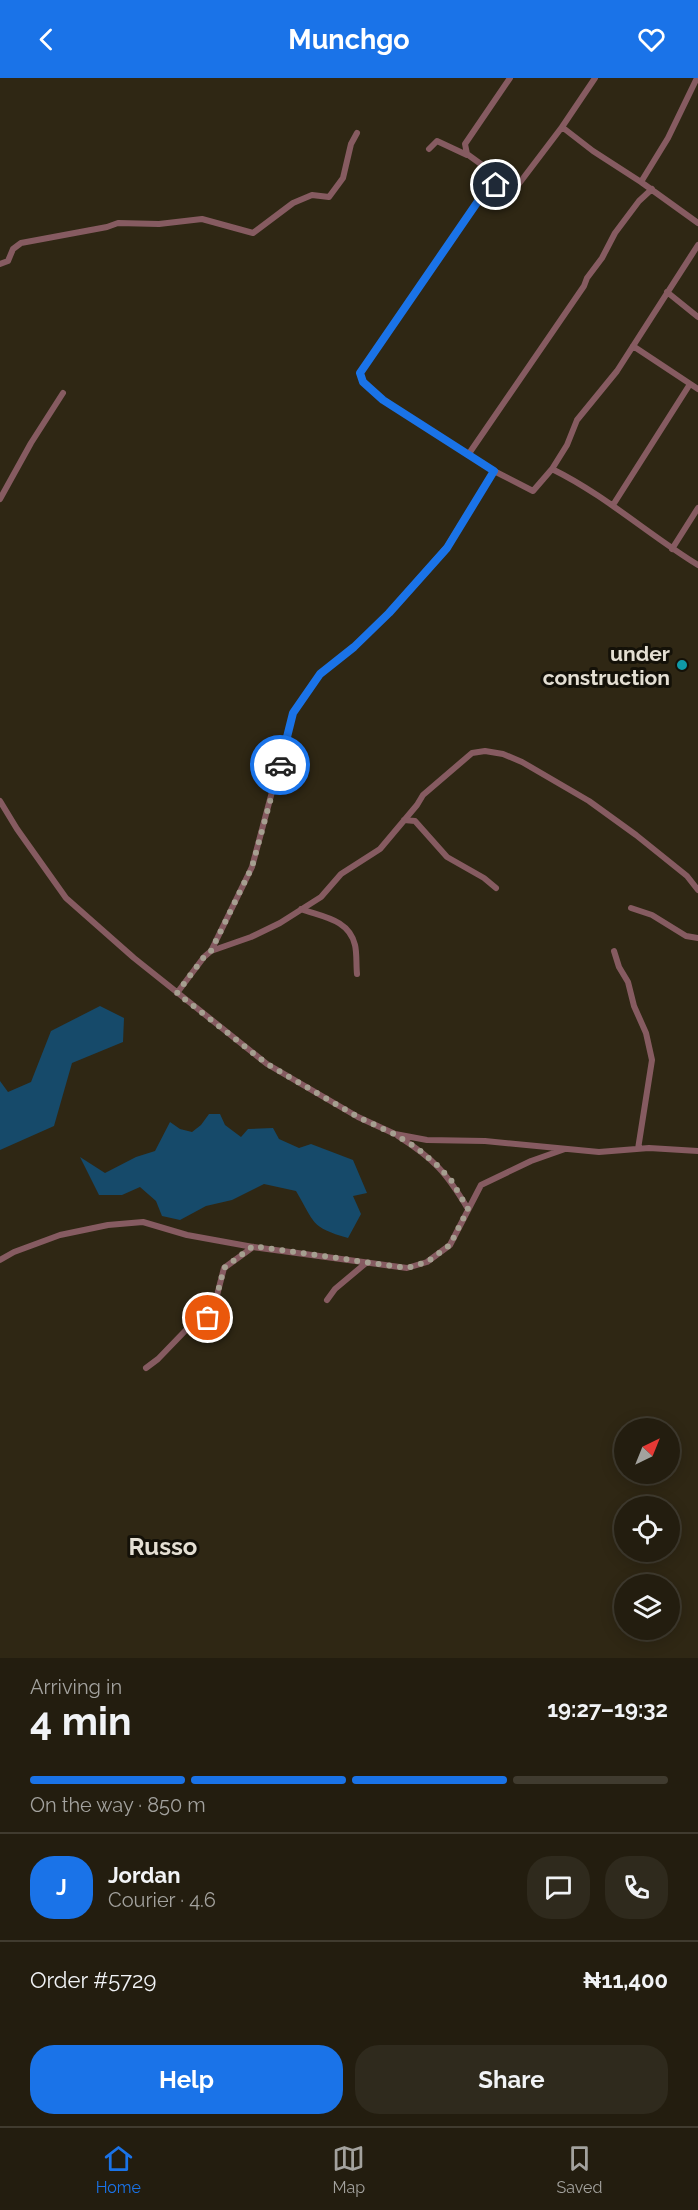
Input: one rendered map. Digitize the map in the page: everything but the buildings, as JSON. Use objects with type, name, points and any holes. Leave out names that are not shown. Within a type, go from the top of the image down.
[{"type":"street","points":[[468,155],[465,144],[510,78]]},
{"type":"street","points":[[595,78],[562,127],[518,185],[496,185],[485,191],[360,373],[363,382],[383,400],[468,455],[533,491],[552,469],[567,445],[577,420],[617,371],[698,245]]},
{"type":"street","points":[[641,182],[668,138],[697,78]]},
{"type":"street","points":[[562,127],[698,223]]},
{"type":"street","points":[[0,264],[8,261],[13,249],[21,243],[118,223],[159,224],[202,219],[253,232],[294,203],[312,195],[329,197],[343,178],[351,144],[357,133]]},
{"type":"street","points":[[429,149],[437,141],[468,155],[506,186]]},
{"type":"street","points":[[468,455],[584,286],[615,233],[639,201],[652,189]]},
{"type":"street","points":[[667,292],[698,317]]},
{"type":"street","points":[[633,346],[698,389]]},
{"type":"street","points":[[613,505],[690,384]]},
{"type":"street","points":[[0,499],[31,443],[63,393]]},
{"type":"street","points":[[552,469],[573,479],[613,505],[639,526],[698,566]]},
{"type":"street","points":[[211,951],[252,867],[293,713],[320,674],[354,647],[389,613],[447,548],[494,471]]},
{"type":"street","points":[[672,549],[698,508]]},
{"type":"street","points":[[177,993],[211,951],[251,937],[280,923],[321,897],[341,874],[380,849],[423,795],[472,753],[485,751],[503,754],[522,762],[589,801],[636,834],[687,876],[698,890]]},
{"type":"street","points":[[0,801],[66,898],[177,993],[267,1064],[417,1148],[451,1180],[468,1209]]},
{"type":"street","points":[[404,820],[415,821],[447,857],[484,878],[496,888]]},
{"type":"street","points":[[631,908],[652,915],[686,936],[698,939]]},
{"type":"street","points":[[301,909],[331,918],[348,929],[355,945],[357,974]]},
{"type":"street","points":[[614,951],[646,1033],[652,1060],[638,1149]]},
{"type":"street","points":[[394,1134],[427,1140],[485,1141],[599,1152],[638,1149],[698,1151]]},
{"type":"street","points":[[0,1260],[14,1252],[60,1235],[108,1225],[143,1222],[187,1235],[407,1268],[427,1262],[450,1245],[481,1185],[531,1161],[566,1148]]},
{"type":"street","points":[[146,1368],[186,1330],[208,1318],[214,1307],[224,1268],[253,1246]]},
{"type":"street","points":[[327,1300],[343,1282],[366,1263]]},
{"type":"water","points":[[100,1006],[124,1018],[123,1042],[72,1063],[54,1126],[0,1150],[0,1081],[8,1092],[31,1082],[51,1031]]},
{"type":"water","points":[[209,1114],[220,1114],[225,1125],[241,1137],[248,1129],[273,1128],[279,1139],[299,1148],[311,1144],[353,1160],[367,1193],[353,1196],[361,1214],[348,1238],[320,1227],[311,1217],[296,1191],[264,1184],[232,1200],[206,1206],[180,1220],[162,1216],[156,1201],[140,1187],[122,1195],[99,1195],[80,1157],[105,1173],[136,1157],[155,1151],[170,1122],[180,1129],[192,1132]]},
{"type":"way so far","points":[[208,1318],[214,1307],[224,1268],[253,1246],[407,1268],[427,1262],[450,1245],[468,1209],[451,1180],[417,1148],[267,1064],[177,993],[211,951],[252,867],[280,765]]},
{"type":"place","name":"under construction","points":[[682,665]]},
{"type":"district","name":"Russo","points":[[163,1546]]},
{"type":"route","points":[[280,765],[293,713],[320,674],[354,647],[389,613],[447,548],[494,471],[383,400],[363,382],[360,373],[485,191],[496,185]]}]
